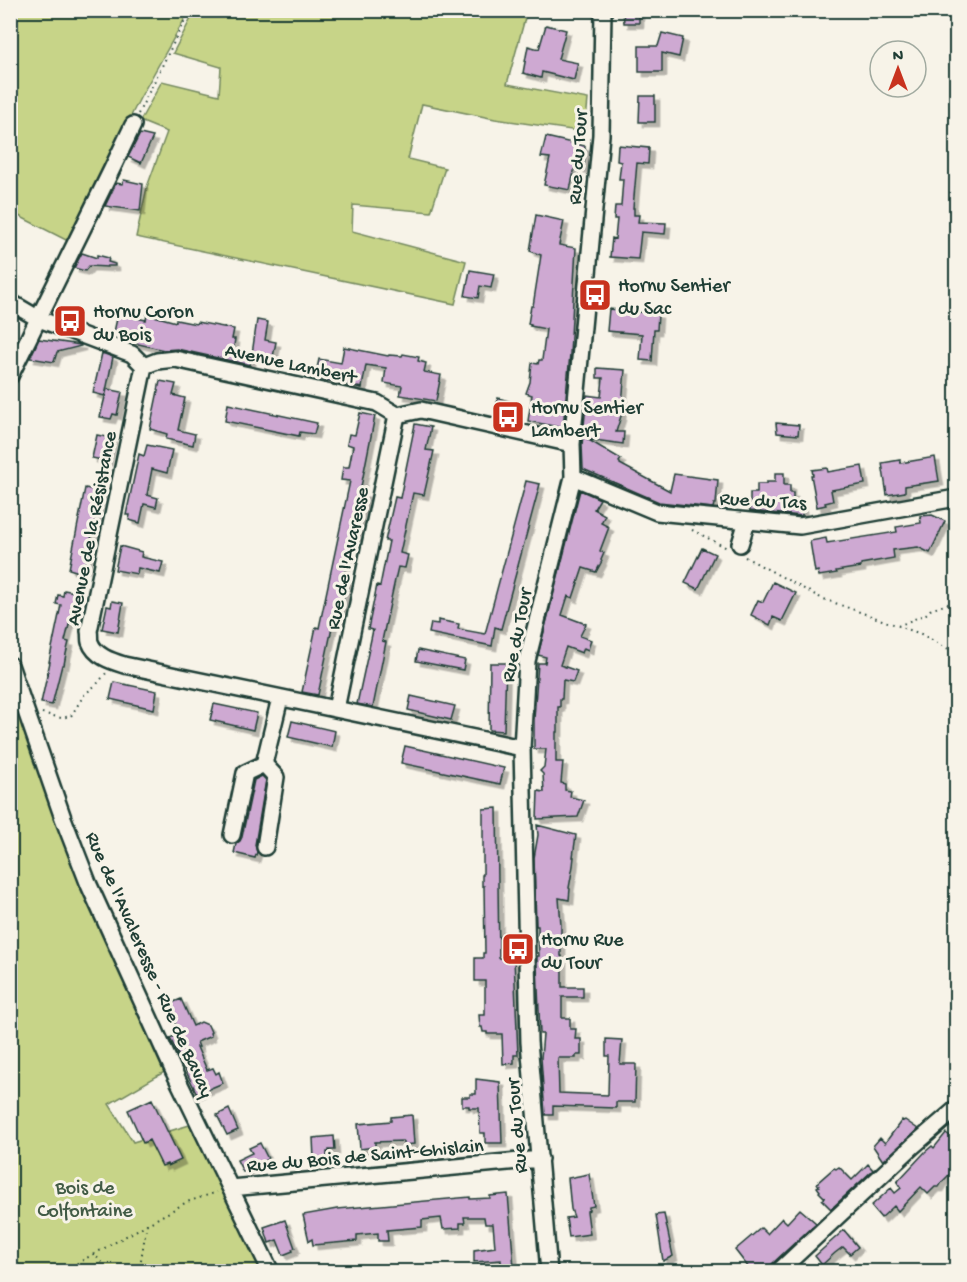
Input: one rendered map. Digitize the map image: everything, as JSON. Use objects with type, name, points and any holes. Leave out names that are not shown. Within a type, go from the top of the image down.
[{"type":"street","name":"Rue du Tour","points":[[549,1272],[529,1042],[522,748],[527,661],[573,477],[572,444],[601,135],[603,10]]},
{"type":"street","points":[[10,376],[133,125]]},
{"type":"street","points":[[10,302],[39,319],[132,354],[144,366]]},
{"type":"street","name":"Avenue Lambert","points":[[144,366],[157,361],[175,359],[377,403],[398,415]]},
{"type":"street","name":"Avenue de la Résistance","points":[[108,660],[90,642],[90,631],[144,366]]},
{"type":"street","points":[[398,415],[421,410],[572,444]]},
{"type":"street","name":"Rue de l'Avaresse","points":[[336,709],[398,415]]},
{"type":"street","name":"Rue du Tas","points":[[573,477],[657,512],[800,526],[957,498]]},
{"type":"street","points":[[737,549],[747,521]]},
{"type":"street","points":[[108,660],[522,748]]},
{"type":"street","name":"Rue de l'Avaleresse - Rue de Bavay","points":[[10,665],[63,818],[89,885],[174,1072],[271,1272]]},
{"type":"street","points":[[264,764],[280,698]]},
{"type":"street","points":[[232,836],[245,773],[264,764]]},
{"type":"street","points":[[264,764],[276,777],[265,847]]},
{"type":"street","points":[[778,1272],[957,1109]]},
{"type":"street","name":"Rue du Bois de Saint-Ghislain","points":[[231,1188],[540,1159]]},
{"type":"path","points":[[133,125],[190,10]]},
{"type":"path","points":[[688,528],[737,549],[821,598],[921,634],[957,653]]},
{"type":"path","points":[[898,626],[930,610],[957,601]]},
{"type":"path","points":[[27,712],[61,718],[71,716],[84,695],[107,673],[108,660]]},
{"type":"path","points":[[61,1272],[187,1203],[231,1188]]},
{"type":"path","points":[[139,1272],[147,1223]]},
{"type":"path","points":[[94,1254],[110,1272]]},
{"type":"green space","points":[[10,11],[189,11],[140,98],[68,241],[11,212]]},
{"type":"green space","points":[[195,11],[527,11],[507,84],[588,99],[585,132],[495,119],[422,104],[408,159],[445,168],[431,212],[353,205],[352,231],[466,261],[455,304],[136,237],[147,187],[167,132],[140,121],[162,81],[219,95],[221,67],[173,53]]},
{"type":"green space","name":"Bois de Colfontaine","points":[[10,688],[55,819],[81,885],[166,1071],[109,1104],[133,1142],[193,1124],[263,1271],[11,1271]]},
{"type":"building","points":[[623,10],[639,10],[639,23],[624,23]]},
{"type":"building","points":[[546,25],[566,30],[558,59],[578,63],[574,80],[542,72],[541,78],[523,73],[528,46],[539,49]]},
{"type":"building","points":[[662,33],[683,38],[679,57],[662,53],[662,72],[639,72],[639,46],[658,46]]},
{"type":"building","points":[[640,96],[655,96],[655,122],[639,122]]},
{"type":"building","points":[[140,134],[153,137],[141,163],[128,157]]},
{"type":"building","points":[[546,137],[585,146],[584,169],[575,167],[570,190],[544,185],[550,158],[541,157]]},
{"type":"building","points":[[618,145],[649,148],[648,164],[637,163],[634,215],[639,215],[638,222],[666,223],[665,234],[641,232],[638,259],[610,257],[617,219],[614,219],[615,206],[621,206],[623,179],[619,179],[621,162],[617,161]]},
{"type":"building","points":[[124,180],[143,184],[140,211],[105,206],[116,183],[122,184]]},
{"type":"building","points":[[536,215],[564,221],[559,245],[576,248],[563,428],[528,421],[532,395],[526,393],[532,363],[538,364],[539,360],[542,360],[546,329],[528,324],[541,255],[530,251]]},
{"type":"building","points":[[82,253],[97,258],[97,255],[109,258],[108,262],[115,266],[89,266],[85,271],[74,268]]},
{"type":"building","points":[[470,270],[494,274],[491,288],[480,286],[478,298],[465,296]]},
{"type":"building","points":[[609,309],[658,314],[657,330],[654,330],[652,361],[640,360],[642,334],[607,331]]},
{"type":"building","points":[[118,314],[146,320],[147,314],[176,322],[176,320],[196,324],[197,322],[234,329],[233,352],[252,355],[250,365],[177,349],[164,350],[130,342],[132,336],[114,332]]},
{"type":"building","points":[[257,320],[268,322],[265,340],[276,342],[273,357],[252,354]]},
{"type":"building","points":[[39,339],[81,346],[57,352],[54,362],[30,358]]},
{"type":"building","points":[[344,347],[388,356],[402,356],[403,354],[419,357],[418,361],[426,363],[424,372],[441,375],[436,401],[400,395],[402,386],[384,383],[386,368],[366,365],[362,388],[315,378],[319,359],[341,363]]},
{"type":"building","points":[[102,353],[113,357],[105,396],[93,393]]},
{"type":"building","points":[[597,368],[625,370],[621,416],[616,432],[624,432],[623,444],[587,439],[621,459],[620,464],[670,491],[674,474],[718,480],[716,504],[713,508],[659,502],[583,469],[582,445],[587,395],[601,397],[603,378],[597,378]]},
{"type":"building","points":[[160,381],[176,384],[173,395],[185,398],[178,430],[195,434],[193,445],[166,439],[167,434],[150,429]]},
{"type":"building","points":[[107,389],[122,392],[117,415],[113,414],[111,419],[100,417]]},
{"type":"building","points":[[498,398],[509,401],[507,417],[495,414]]},
{"type":"building","points":[[228,404],[317,423],[314,434],[300,432],[299,436],[225,421]]},
{"type":"building","points":[[360,413],[375,416],[360,492],[365,493],[356,537],[352,536],[347,558],[343,579],[347,580],[338,624],[333,623],[318,695],[302,692],[316,627],[319,628],[350,481],[341,480],[343,467],[349,467],[353,446],[347,444],[349,434],[355,435]]},
{"type":"building","points":[[776,423],[799,425],[798,435],[777,433]]},
{"type":"building","points":[[415,424],[431,427],[426,450],[434,451],[424,495],[413,493],[400,553],[408,555],[405,568],[398,567],[395,580],[382,641],[386,642],[373,707],[357,704],[373,630],[368,629],[377,585],[380,586],[389,541],[385,541],[395,497],[400,498]]},
{"type":"building","points":[[97,435],[112,438],[107,461],[92,458]]},
{"type":"building","points":[[147,445],[172,450],[167,473],[152,469],[147,495],[158,498],[156,507],[144,504],[140,523],[129,520],[130,515],[126,515],[139,454],[144,456]]},
{"type":"building","points":[[935,457],[939,481],[905,486],[905,492],[887,495],[882,463],[900,460],[900,463]]},
{"type":"building","points":[[862,466],[865,484],[831,490],[833,501],[817,507],[812,470],[827,468],[828,472]]},
{"type":"building","points":[[775,473],[784,473],[784,485],[790,485],[793,503],[802,503],[802,516],[750,511],[750,493],[757,493],[757,484],[775,482]]},
{"type":"building","points":[[526,481],[540,484],[501,629],[495,627],[492,646],[429,633],[431,623],[438,624],[438,620],[459,624],[458,629],[485,634]]},
{"type":"building","points":[[85,488],[101,491],[85,568],[81,567],[79,572],[69,569]]},
{"type":"building","points":[[580,490],[600,499],[594,509],[605,515],[601,523],[609,527],[600,551],[604,553],[602,561],[596,572],[583,568],[573,598],[568,596],[562,615],[586,624],[580,636],[591,640],[588,650],[584,648],[582,653],[566,647],[560,665],[577,671],[573,682],[563,680],[562,699],[558,707],[558,732],[556,732],[556,762],[563,762],[561,783],[565,784],[565,790],[571,791],[570,797],[584,800],[578,817],[537,819],[538,791],[544,792],[543,774],[540,771],[544,767],[546,749],[534,749],[538,663],[545,663],[546,657],[538,655]]},
{"type":"building","points":[[932,515],[945,521],[930,553],[918,547],[893,550],[894,558],[861,564],[861,567],[836,571],[837,573],[819,576],[818,571],[815,572],[810,541],[826,538],[827,543],[897,532],[896,527],[921,523],[920,516]]},
{"type":"building","points":[[120,546],[142,552],[141,557],[163,562],[160,573],[138,568],[137,574],[115,570]]},
{"type":"building","points":[[702,548],[715,554],[698,589],[685,583]]},
{"type":"building","points":[[773,582],[796,593],[782,621],[773,617],[770,625],[751,615],[758,600],[763,602]]},
{"type":"building","points":[[64,590],[75,592],[74,597],[78,598],[73,622],[70,621],[65,641],[69,642],[52,705],[41,703],[61,605],[56,604],[58,595],[63,596]]},
{"type":"building","points":[[112,601],[123,603],[118,632],[102,629],[107,606],[111,607]]},
{"type":"building","points":[[418,650],[465,660],[463,670],[416,661]]},
{"type":"building","points":[[490,663],[506,663],[504,731],[489,730]]},
{"type":"building","points":[[114,682],[157,691],[154,709],[110,699]]},
{"type":"building","points":[[411,696],[455,706],[451,720],[408,710]]},
{"type":"building","points":[[214,704],[257,713],[253,730],[210,720]]},
{"type":"building","points":[[292,721],[335,731],[332,747],[288,737]]},
{"type":"building","points":[[405,746],[504,768],[500,784],[401,763]]},
{"type":"building","points":[[262,776],[266,780],[255,845],[257,852],[255,858],[234,853],[236,844],[242,837],[254,780]]},
{"type":"building","points":[[497,808],[499,958],[514,958],[518,1055],[514,1055],[514,1063],[503,1064],[502,1034],[487,1034],[480,1027],[479,1015],[485,1015],[485,981],[475,981],[475,958],[483,958],[483,953],[485,953],[484,886],[482,886],[483,809]]},
{"type":"building","points":[[537,825],[576,835],[569,900],[559,898],[562,987],[583,987],[583,997],[562,997],[562,1018],[570,1018],[570,1029],[576,1029],[575,1039],[581,1039],[581,1055],[576,1055],[576,1058],[558,1058],[559,1093],[608,1095],[609,1056],[606,1056],[606,1039],[622,1040],[620,1064],[636,1064],[635,1102],[616,1102],[616,1108],[553,1106],[553,1115],[545,1115],[534,858],[538,835]]},
{"type":"building","points":[[181,999],[193,1026],[201,1022],[208,1025],[211,1036],[197,1042],[199,1047],[197,1047],[207,1070],[213,1068],[216,1074],[219,1072],[223,1083],[197,1094],[170,1038],[180,1033],[167,1005]]},
{"type":"building","points":[[476,1079],[500,1082],[502,1143],[485,1143],[485,1133],[480,1133],[479,1108],[462,1106],[462,1097],[476,1094]]},
{"type":"building","points":[[152,1099],[181,1160],[168,1166],[167,1164],[162,1166],[149,1140],[143,1143],[128,1110]]},
{"type":"building","points":[[229,1109],[238,1130],[227,1135],[217,1115]]},
{"type":"building","points":[[412,1115],[414,1144],[403,1145],[403,1141],[375,1142],[375,1147],[360,1149],[358,1124],[391,1121],[391,1117]]},
{"type":"building","points":[[902,1120],[918,1129],[883,1161],[873,1146],[880,1138],[885,1143]]},
{"type":"building","points":[[946,1133],[957,1141],[957,1159],[953,1164],[953,1171],[939,1187],[935,1187],[928,1194],[921,1187],[898,1211],[894,1206],[881,1218],[871,1206],[891,1188],[895,1193],[901,1188],[897,1182],[925,1152],[932,1146],[934,1148]]},
{"type":"building","points":[[334,1136],[335,1150],[327,1152],[327,1158],[314,1159],[313,1138]]},
{"type":"building","points":[[260,1143],[268,1159],[243,1172],[237,1160],[252,1153],[249,1148]]},
{"type":"building","points":[[868,1164],[873,1170],[831,1209],[822,1200],[825,1198],[819,1192],[817,1183],[834,1168],[839,1167],[852,1180]]},
{"type":"building","points":[[589,1174],[594,1206],[589,1207],[587,1211],[590,1234],[569,1237],[566,1218],[574,1217],[568,1178]]},
{"type":"building","points":[[508,1194],[514,1267],[501,1267],[501,1260],[474,1262],[474,1250],[495,1247],[493,1224],[485,1224],[484,1217],[464,1217],[465,1223],[460,1223],[460,1228],[443,1229],[441,1218],[422,1220],[422,1227],[387,1230],[388,1241],[378,1241],[378,1233],[357,1235],[357,1241],[313,1245],[312,1239],[309,1241],[303,1215],[337,1209],[470,1197],[470,1199],[490,1198],[490,1196]]},
{"type":"building","points":[[800,1209],[816,1223],[771,1265],[769,1272],[752,1272],[735,1250],[761,1228],[767,1234],[782,1218],[787,1223]]},
{"type":"building","points":[[664,1214],[673,1256],[663,1261],[656,1215]]},
{"type":"building","points":[[285,1220],[295,1248],[283,1255],[277,1240],[269,1243],[264,1227]]},
{"type":"building","points":[[844,1230],[858,1247],[850,1254],[843,1247],[822,1265],[815,1256]]},
{"type":"place","name":"Hornu Sentier du Sac","points":[[595,295]]},
{"type":"place","name":"Hornu Coron du Bois","points":[[70,321]]},
{"type":"place","name":"Hornu Sentier Lambert","points":[[508,417]]},
{"type":"place","name":"Hornu Rue du Tour","points":[[518,949]]}]
